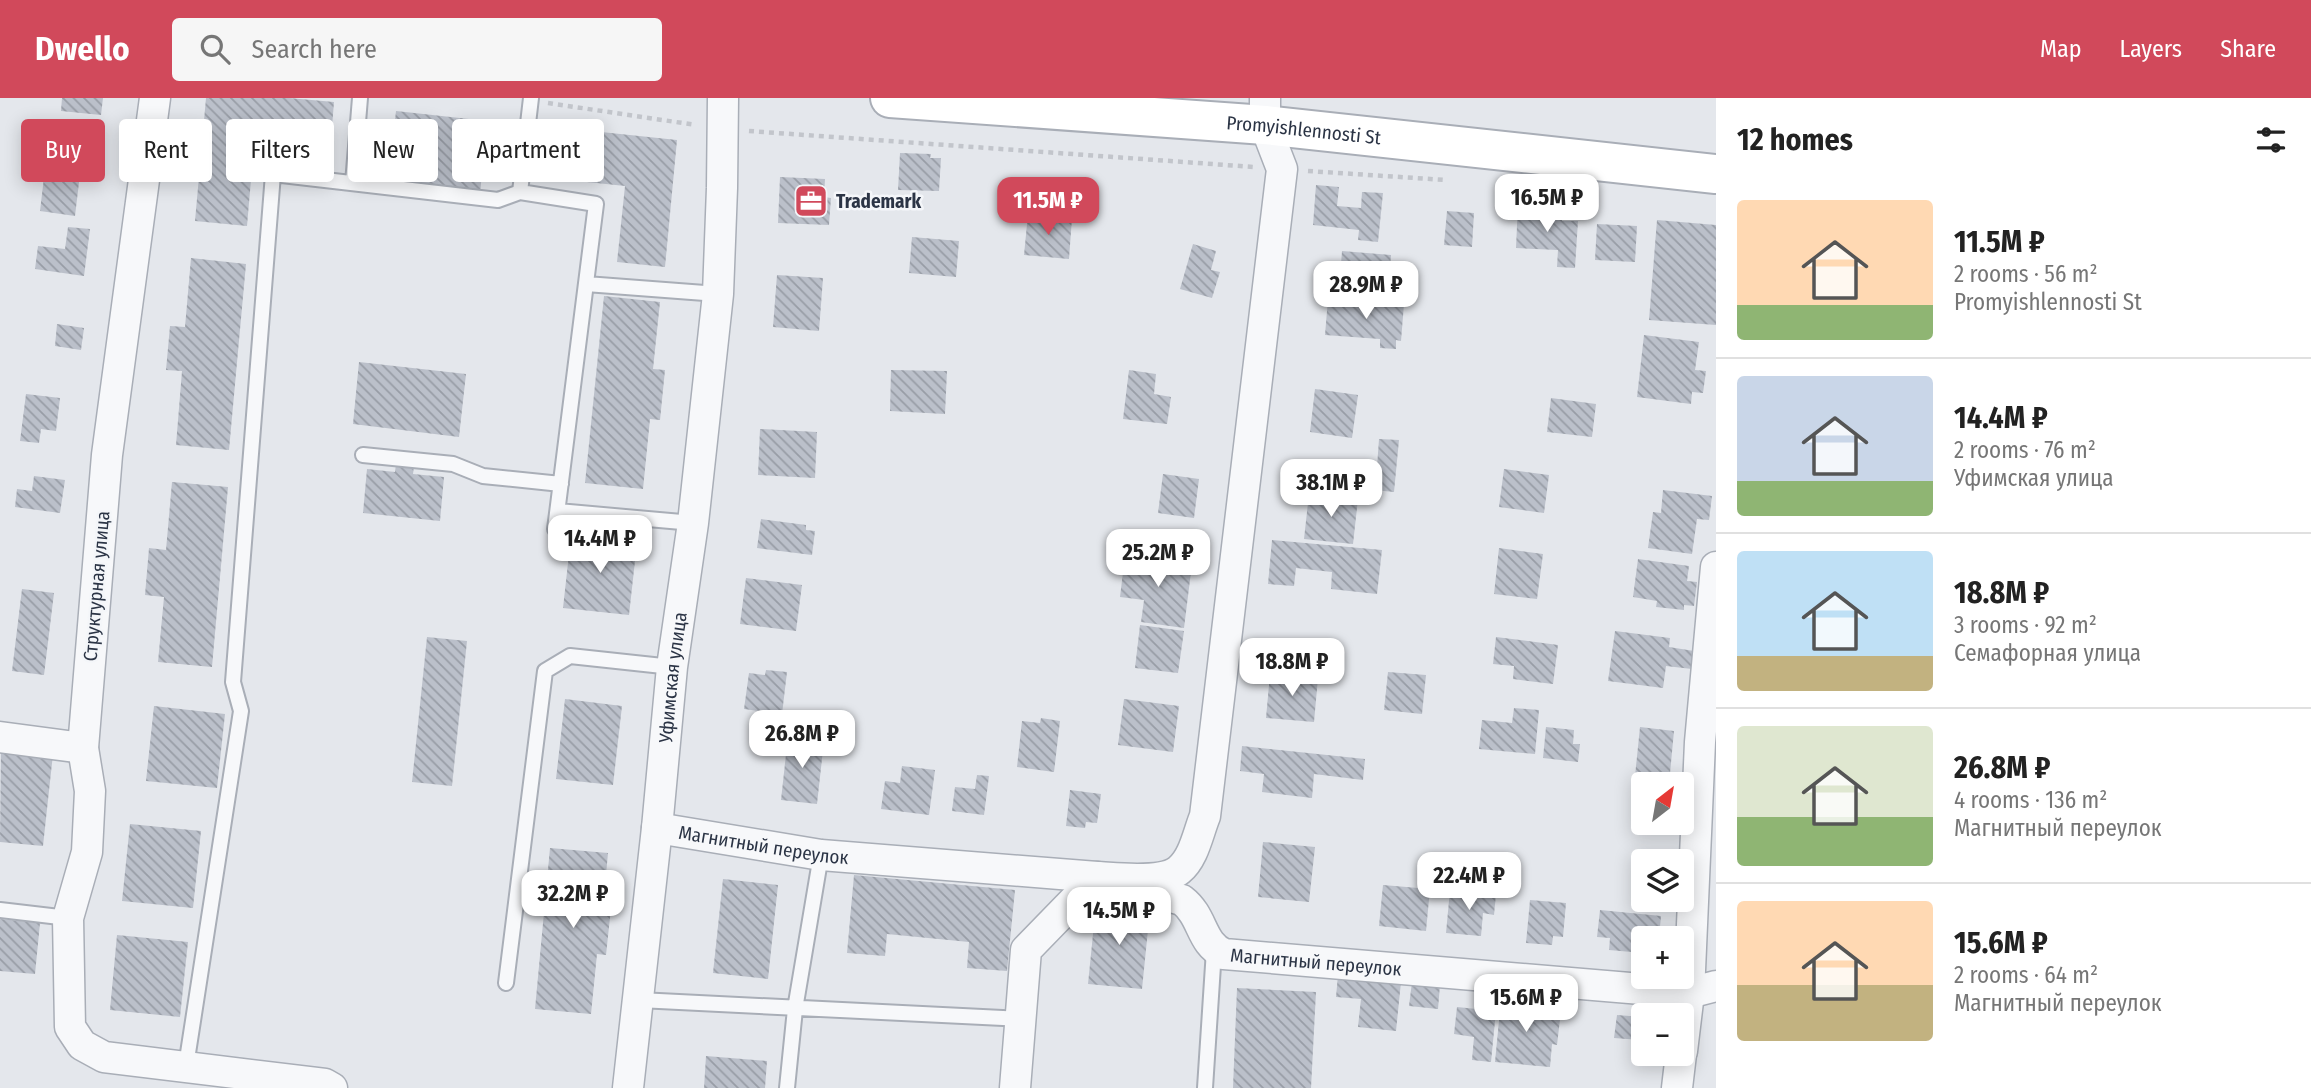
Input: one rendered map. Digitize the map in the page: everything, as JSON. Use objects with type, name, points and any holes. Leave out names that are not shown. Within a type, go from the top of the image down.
[{"type":"main road","name":"Promyishlennosti St","points":[[890,98],[1265,111],[1716,174]]},
{"type":"street","name":"Структурная улица","points":[[155,98],[107,455],[83,748],[90,791],[87,852],[68,918],[70,1027],[82,1045],[104,1057],[186,1066]]},
{"type":"street","name":"Уфимская улица","points":[[628,1088],[672,667],[693,523],[718,294],[723,98]]},
{"type":"street","points":[[1015,1088],[1026,950],[1097,877],[1148,880],[1178,872],[1191,854],[1205,816],[1282,169],[1265,111]]},
{"type":"street","points":[[1694,1017],[1703,990],[1708,745],[1716,567]]},
{"type":"street","points":[[0,737],[83,748]]},
{"type":"street","name":"Магнитный переулок","points":[[657,828],[821,855],[1097,877],[1182,900],[1196,914],[1208,943],[1214,950],[1224,954],[1703,990]]},
{"type":"street","points":[[186,1066],[325,1084],[332,1088]]},
{"type":"street","points":[[1677,1088],[1680,1066]]},
{"type":"lane","points":[[353,183],[360,98]]},
{"type":"lane","points":[[520,192],[531,99]]},
{"type":"lane","points":[[186,1066],[242,711],[233,682],[274,174],[498,200],[520,192],[596,204],[555,529]]},
{"type":"lane","points":[[586,284],[718,294]]},
{"type":"lane","points":[[363,455],[453,464],[483,476],[561,484]]},
{"type":"lane","points":[[558,511],[693,523]]},
{"type":"lane","points":[[506,983],[545,671],[570,656],[672,667]]},
{"type":"lane","points":[[788,1088],[795,1009],[821,855]]},
{"type":"lane","points":[[0,910],[68,918]]},
{"type":"lane","points":[[1205,1088],[1214,950]]},
{"type":"lane","points":[[639,1000],[1021,1019]]},
{"type":"path","points":[[531,99],[722,129],[1459,181]]},
{"type":"building","points":[[62,98],[103,98],[101,115],[61,111]]},
{"type":"building","points":[[206,98],[289,98],[334,102],[333,119],[226,119],[226,182],[251,182],[247,226],[195,221],[198,182],[212,182],[212,119],[204,119]]},
{"type":"building","points":[[396,111],[469,119],[452,119],[452,182],[481,182],[480,194],[388,184],[438,182],[438,119],[395,119]]},
{"type":"building","points":[[604,132],[677,140],[665,267],[617,262],[625,186],[587,182],[604,182]]},
{"type":"building","points":[[900,153],[931,154],[930,158],[941,158],[939,191],[898,190]]},
{"type":"building","points":[[780,177],[825,179],[824,197],[831,198],[829,225],[778,223]]},
{"type":"building","points":[[43,182],[79,182],[75,216],[40,211]]},
{"type":"building","points":[[1316,185],[1339,187],[1337,206],[1361,208],[1362,192],[1383,193],[1378,242],[1358,240],[1359,230],[1313,225]]},
{"type":"building","points":[[1518,203],[1536,204],[1536,213],[1562,215],[1562,221],[1578,221],[1575,268],[1557,267],[1558,250],[1516,248]]},
{"type":"building","points":[[1447,211],[1474,213],[1472,247],[1444,245]]},
{"type":"building","points":[[1028,214],[1072,218],[1069,259],[1024,255]]},
{"type":"building","points":[[1657,220],[1716,225],[1716,325],[1649,320]]},
{"type":"building","points":[[1597,224],[1637,226],[1635,262],[1595,260]]},
{"type":"building","points":[[68,227],[90,229],[84,276],[35,269],[38,246],[65,249]]},
{"type":"building","points":[[912,237],[959,241],[956,277],[909,273]]},
{"type":"building","points":[[1193,244],[1216,251],[1211,270],[1220,272],[1212,298],[1180,289]]},
{"type":"building","points":[[1342,251],[1391,255],[1388,295],[1339,291]]},
{"type":"building","points":[[191,258],[246,264],[229,450],[176,445],[182,371],[166,370],[170,326],[185,327]]},
{"type":"building","points":[[777,275],[823,278],[819,331],[773,327]]},
{"type":"building","points":[[604,296],[660,302],[653,369],[665,370],[660,420],[650,419],[643,489],[585,483]]},
{"type":"building","points":[[1328,299],[1404,304],[1401,341],[1396,340],[1396,349],[1380,348],[1380,339],[1325,335]]},
{"type":"building","points":[[57,324],[84,328],[81,350],[55,346]]},
{"type":"building","points":[[1644,335],[1699,342],[1695,370],[1706,371],[1703,393],[1692,392],[1691,404],[1637,397]]},
{"type":"building","points":[[359,362],[466,374],[459,437],[353,424]]},
{"type":"building","points":[[891,370],[947,371],[945,414],[890,411]]},
{"type":"building","points":[[1129,370],[1156,374],[1154,394],[1171,397],[1167,424],[1123,419]]},
{"type":"building","points":[[1315,389],[1358,395],[1352,438],[1310,432]]},
{"type":"building","points":[[26,394],[60,398],[56,431],[41,429],[39,443],[20,441]]},
{"type":"building","points":[[1551,398],[1596,404],[1592,437],[1547,432]]},
{"type":"building","points":[[760,429],[817,432],[815,478],[758,475]]},
{"type":"building","points":[[1379,439],[1399,440],[1394,492],[1303,483],[1305,460],[1377,467]]},
{"type":"building","points":[[396,464],[414,466],[413,474],[444,477],[440,521],[363,513],[367,469],[395,472]]},
{"type":"building","points":[[1504,469],[1549,475],[1544,513],[1499,507]]},
{"type":"building","points":[[1163,474],[1199,479],[1194,518],[1158,513]]},
{"type":"building","points":[[34,476],[65,480],[60,513],[15,507],[17,489],[32,491]]},
{"type":"building","points":[[172,482],[228,487],[212,667],[158,662],[164,597],[145,595],[149,548],[166,550]]},
{"type":"building","points":[[1663,490],[1712,496],[1709,520],[1697,519],[1692,554],[1648,548],[1653,512],[1661,513]]},
{"type":"building","points":[[1309,494],[1358,499],[1353,544],[1304,539]]},
{"type":"building","points":[[761,519],[806,525],[806,530],[815,531],[812,555],[757,548]]},
{"type":"building","points":[[571,536],[637,543],[629,615],[563,608]]},
{"type":"building","points":[[1272,540],[1382,550],[1377,594],[1331,589],[1332,572],[1296,568],[1294,586],[1268,584]]},
{"type":"building","points":[[1499,548],[1543,554],[1537,599],[1494,594]]},
{"type":"building","points":[[1125,556],[1192,564],[1184,628],[1141,622],[1144,600],[1120,597]]},
{"type":"building","points":[[1638,559],[1689,566],[1687,581],[1697,582],[1694,606],[1684,605],[1684,610],[1656,607],[1657,601],[1633,597]]},
{"type":"building","points":[[746,578],[802,585],[796,631],[740,624]]},
{"type":"building","points":[[22,589],[54,593],[44,675],[12,671]]},
{"type":"building","points":[[1140,625],[1184,631],[1178,673],[1135,668]]},
{"type":"building","points":[[1615,631],[1670,638],[1669,647],[1694,651],[1692,669],[1666,666],[1663,688],[1608,681]]},
{"type":"building","points":[[427,637],[467,641],[452,786],[412,782]]},
{"type":"building","points":[[1496,637],[1558,645],[1553,684],[1513,679],[1514,666],[1493,664]]},
{"type":"building","points":[[766,670],[787,672],[782,714],[744,709],[749,673],[765,675]]},
{"type":"building","points":[[1388,672],[1426,675],[1422,714],[1384,710]]},
{"type":"building","points":[[1270,674],[1318,678],[1314,722],[1266,718]]},
{"type":"building","points":[[565,699],[622,706],[613,785],[556,779]]},
{"type":"building","points":[[1124,699],[1179,706],[1173,752],[1118,745]]},
{"type":"building","points":[[154,706],[225,714],[217,788],[146,781]]},
{"type":"building","points":[[1514,708],[1539,710],[1535,754],[1479,749],[1482,720],[1512,723]]},
{"type":"building","points":[[1041,718],[1060,721],[1054,772],[1017,767],[1022,721],[1040,723]]},
{"type":"building","points":[[1546,727],[1574,730],[1573,744],[1580,744],[1578,762],[1543,758]]},
{"type":"building","points":[[1640,727],[1674,731],[1670,772],[1635,772]]},
{"type":"building","points":[[788,736],[824,741],[817,804],[781,800]]},
{"type":"building","points":[[1242,746],[1365,759],[1363,780],[1314,774],[1312,798],[1262,792],[1264,774],[1240,771]]},
{"type":"building","points":[[1,748],[53,754],[43,846],[0,842]]},
{"type":"building","points":[[902,766],[935,770],[929,815],[881,809],[885,781],[900,783]]},
{"type":"building","points":[[977,775],[989,776],[984,815],[952,811],[955,787],[975,789]]},
{"type":"building","points":[[1070,790],[1101,794],[1097,823],[1086,822],[1085,828],[1066,826]]},
{"type":"building","points":[[130,824],[201,831],[193,908],[122,901]]},
{"type":"building","points":[[1263,842],[1315,847],[1309,902],[1258,897]]},
{"type":"building","points":[[550,848],[608,853],[603,907],[611,908],[606,955],[597,954],[591,1014],[535,1009]]},
{"type":"building","points":[[854,875],[1015,890],[1007,971],[967,968],[969,942],[887,934],[885,956],[847,953]]},
{"type":"building","points":[[723,879],[778,885],[768,979],[713,973]]},
{"type":"building","points":[[1383,885],[1430,889],[1426,931],[1379,926]]},
{"type":"building","points":[[1450,890],[1496,894],[1494,915],[1483,913],[1481,936],[1446,933]]},
{"type":"building","points":[[1530,900],[1566,903],[1563,937],[1553,936],[1552,945],[1526,943]]},
{"type":"building","points":[[1096,904],[1150,910],[1142,989],[1088,984]]},
{"type":"building","points":[[1600,910],[1661,916],[1660,926],[1631,926],[1631,952],[1609,950],[1610,938],[1597,937]]},
{"type":"building","points":[[0,919],[40,923],[35,974],[0,971]]},
{"type":"building","points":[[117,935],[188,942],[180,1017],[110,1010]]},
{"type":"building","points":[[1338,975],[1401,982],[1396,1031],[1358,1027],[1361,999],[1336,997]]},
{"type":"building","points":[[1412,982],[1440,985],[1438,1009],[1409,1006]]},
{"type":"building","points":[[1237,988],[1316,992],[1311,1088],[1233,1088]]},
{"type":"building","points":[[1501,1000],[1533,1003],[1533,1008],[1561,1011],[1557,1045],[1552,1044],[1550,1067],[1495,1062]]},
{"type":"building","points":[[1457,1007],[1496,1011],[1491,1062],[1472,1060],[1474,1037],[1454,1034]]},
{"type":"building","points":[[1617,1015],[1631,1016],[1631,1039],[1614,1038]]},
{"type":"building","points":[[706,1056],[767,1061],[765,1088],[704,1088]]},
{"type":"place","name":"Trademark","points":[[811,201]]}]
